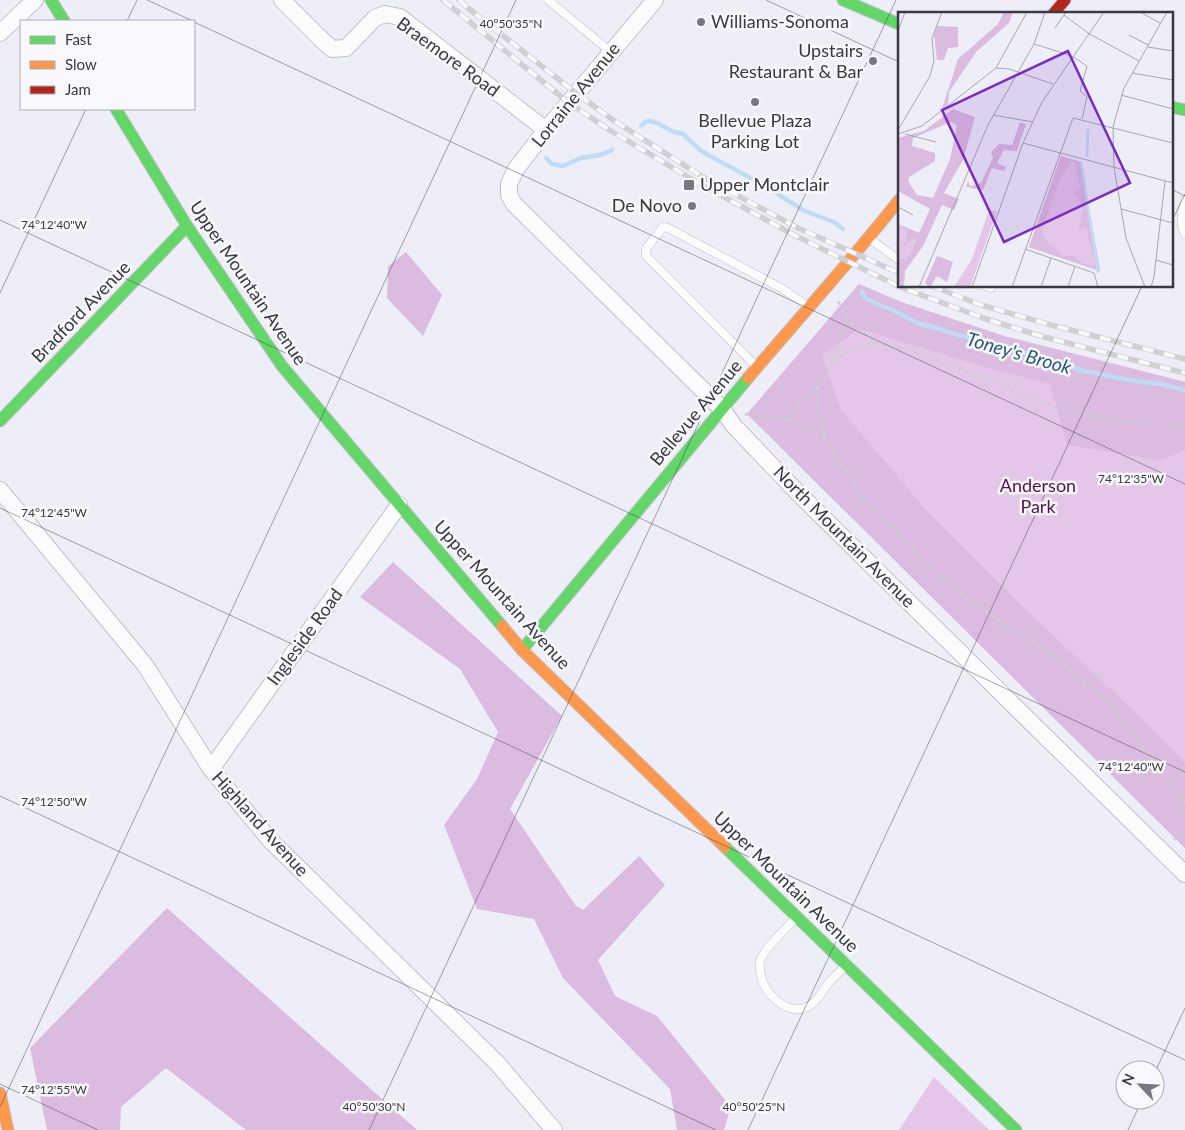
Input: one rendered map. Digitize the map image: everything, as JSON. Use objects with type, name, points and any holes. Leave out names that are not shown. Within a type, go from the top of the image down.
[{"type":"street","points":[[0,33],[35,0]]},
{"type":"street","points":[[51,0],[63,20]]},
{"type":"street","name":"Braemore Road","points":[[282,0],[332,48],[346,48],[375,18],[386,14],[400,17],[546,130]]},
{"type":"street","name":"Lorraine Avenue","points":[[509,195],[509,184],[516,169],[546,130],[655,0]]},
{"type":"street","points":[[843,0],[898,24]]},
{"type":"street","points":[[1055,12],[1064,0]]},
{"type":"street","points":[[1172,107],[1185,110]]},
{"type":"street","name":"Upper Mountain Avenue","points":[[117,110],[187,226],[282,366],[522,650],[1016,1130]]},
{"type":"street","name":"North Mountain Avenue","points":[[509,195],[514,204],[722,409],[734,426],[798,493],[1185,874]]},
{"type":"street","name":"Bellevue Avenue","points":[[522,650],[898,201]]},
{"type":"street","name":"Bradford Avenue","points":[[0,422],[187,226]]},
{"type":"street","name":"Highland Avenue","points":[[0,490],[144,665],[211,769],[270,840],[497,1063],[554,1130]]},
{"type":"street","name":"Ingleside Road","points":[[211,769],[399,505]]},
{"type":"street","points":[[0,1092],[8,1130]]},
{"type":"lane","points":[[548,0],[611,52]]},
{"type":"lane","points":[[1185,200],[1181,223],[1185,234]]},
{"type":"lane","points":[[757,368],[646,256],[646,249],[663,227],[782,288],[809,306]]},
{"type":"lane","points":[[868,238],[898,259]]},
{"type":"lane","points":[[797,916],[768,948],[761,959],[760,969],[763,982],[778,1002],[788,1008],[799,1009],[808,1007],[817,1000],[828,984],[846,965]]},
{"type":"path","points":[[838,301],[847,319],[874,342],[912,351],[992,380],[1034,399],[1069,410],[1116,420],[1185,427]]},
{"type":"path","points":[[790,420],[800,403],[818,386],[834,360],[847,319]]},
{"type":"path","points":[[834,360],[856,347],[874,342]]},
{"type":"path","points":[[818,386],[818,402],[826,440],[865,501],[931,567],[971,601],[1038,644],[1106,700],[1185,800],[1176,822],[1174,839],[1185,836]]},
{"type":"path","points":[[734,426],[747,414],[790,420],[826,440]]},
{"type":"green space","name":"Anderson Park","points":[[859,284],[901,302],[1004,336],[1185,382],[1185,848],[747,414]]},
{"type":"green space","points":[[934,1077],[989,1130],[899,1130]]},
{"type":"shaded area","points":[[406,252],[442,295],[423,336],[387,298],[388,266]]},
{"type":"shaded area","points":[[859,284],[901,302],[1004,336],[1185,382],[1185,450],[1160,460],[1067,445],[1050,384],[995,370],[859,329],[822,355],[841,410],[928,512],[1048,631],[1133,710],[1185,762],[1185,848],[747,414]]},
{"type":"shaded area","points":[[393,562],[562,716],[510,809],[576,906],[583,910],[639,856],[665,885],[598,960],[615,996],[657,1016],[731,1107],[724,1130],[677,1130],[670,1089],[563,978],[534,919],[477,909],[444,825],[477,779],[498,732],[460,669],[360,597]]},
{"type":"shaded area","points":[[167,908],[417,1130],[246,1130],[166,1068],[121,1107],[120,1130],[47,1130],[30,1048]]},
{"type":"waterway","name":"Toney's Brook","points":[[641,126],[645,122],[650,121],[683,134],[700,150],[710,156],[771,189],[805,211],[834,222],[843,229]]},
{"type":"waterway","name":"Toney's Brook","points":[[546,158],[552,164],[563,166],[581,158],[600,155],[612,150]]},
{"type":"waterway","name":"Toney's Brook","points":[[862,292],[864,297],[874,303],[893,310],[917,323],[957,335],[986,341],[1084,371],[1185,390]]},
{"type":"railway","points":[[443,0],[569,103],[611,131],[700,184],[794,235],[898,286]]},
{"type":"railway","points":[[459,0],[577,94],[616,122],[703,177],[798,228],[898,273]]},
{"type":"railway","points":[[903,288],[986,319],[1044,337],[1185,373]]},
{"type":"railway","points":[[937,288],[981,305],[1185,359]]},
{"type":"traffic: fast","points":[[51,0],[63,20]]},
{"type":"traffic: fast","points":[[843,0],[898,24]]},
{"type":"traffic: fast","points":[[1172,107],[1185,110]]},
{"type":"traffic: fast","points":[[117,110],[187,226],[282,366],[502,626]]},
{"type":"traffic: fast","points":[[0,421],[187,226]]},
{"type":"traffic: fast","points":[[522,650],[748,378]]},
{"type":"traffic: fast","points":[[725,847],[1016,1130]]},
{"type":"traffic: slow","points":[[748,378],[898,201]]},
{"type":"traffic: slow","points":[[502,626],[522,650],[725,847]]},
{"type":"traffic: slow","points":[[0,1093],[8,1130]]},
{"type":"traffic: jam","points":[[1055,12],[1065,0]]},
{"type":"place","name":"Williams-Sonoma","points":[[701,22]]},
{"type":"place","name":"Upstairs Restaurant & Bar","points":[[873,61]]},
{"type":"place","name":"Bellevue Plaza Parking Lot","points":[[755,102]]},
{"type":"place","name":"Upper Montclair","points":[[689,185]]},
{"type":"place","name":"De Novo","points":[[692,206]]}]
